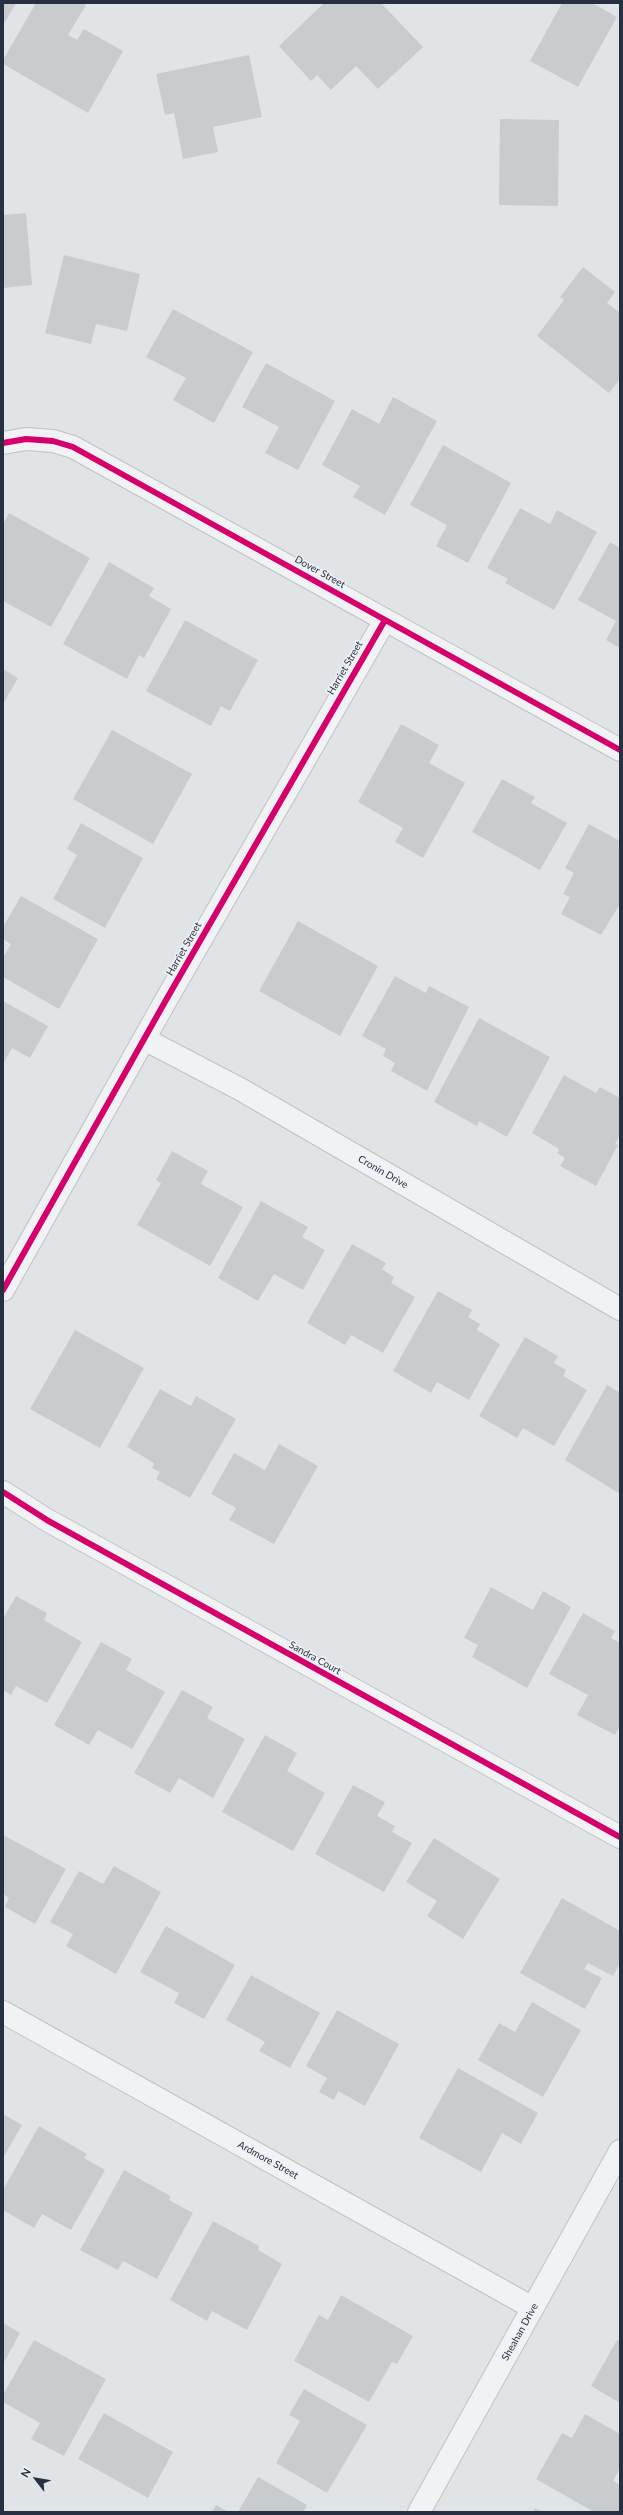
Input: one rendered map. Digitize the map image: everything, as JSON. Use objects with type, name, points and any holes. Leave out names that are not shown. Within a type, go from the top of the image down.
[{"type":"street","name":"Dover Street","points":[[3,443],[26,439],[53,441],[73,447],[620,750]]},
{"type":"street","name":"Harriet Street","points":[[3,1290],[144,1039],[385,620]]},
{"type":"street","name":"Cronin Drive","points":[[144,1039],[240,1089],[620,1309]]},
{"type":"street","name":"Sandra Court","points":[[3,1492],[47,1520],[620,1837]]},
{"type":"street","name":"Ardmore Street","points":[[3,2012],[533,2308]]},
{"type":"street","name":"Sheahan Drive","points":[[419,2512],[620,2151]]},
{"type":"building","points":[[3,3],[16,3],[3,25]]},
{"type":"building","points":[[36,3],[82,3],[86,5],[68,35],[77,40],[84,29],[123,51],[88,113],[3,64],[3,60]]},
{"type":"building","points":[[324,3],[381,3],[423,47],[378,89],[356,66],[331,90],[317,75],[311,81],[279,46]]},
{"type":"building","points":[[562,3],[592,3],[617,17],[578,87],[530,61]]},
{"type":"building","points":[[249,55],[262,117],[213,127],[218,152],[183,159],[174,113],[165,115],[156,74]]},
{"type":"building","points":[[500,119],[559,120],[558,206],[499,205]]},
{"type":"building","points":[[26,213],[32,285],[3,288],[3,215]]},
{"type":"building","points":[[64,255],[140,274],[127,331],[96,324],[91,344],[45,333]]},
{"type":"building","points":[[583,267],[615,292],[607,303],[620,313],[620,379],[609,393],[537,336],[564,300],[560,297]]},
{"type":"building","points":[[173,309],[253,352],[214,423],[173,400],[186,378],[146,357]]},
{"type":"building","points":[[266,363],[335,401],[298,470],[265,453],[279,427],[242,407]]},
{"type":"building","points":[[393,397],[437,421],[385,515],[353,497],[360,486],[322,465],[352,409],[379,424]]},
{"type":"building","points":[[443,445],[511,483],[468,563],[436,546],[447,525],[410,505]]},
{"type":"building","points":[[520,508],[550,524],[557,510],[597,532],[554,610],[505,583],[508,579],[487,568]]},
{"type":"building","points":[[9,513],[90,558],[51,627],[3,601],[3,524]]},
{"type":"building","points":[[610,542],[620,548],[620,648],[606,640],[616,621],[578,600]]},
{"type":"building","points":[[109,562],[154,588],[149,596],[171,609],[144,658],[139,655],[127,679],[63,644]]},
{"type":"building","points":[[185,620],[258,660],[230,711],[221,706],[211,726],[146,691]]},
{"type":"building","points":[[3,669],[18,678],[3,704]]},
{"type":"building","points":[[401,724],[439,745],[429,763],[465,783],[423,858],[395,842],[403,828],[358,802]]},
{"type":"building","points":[[112,730],[192,774],[153,844],[73,799]]},
{"type":"building","points":[[502,779],[535,797],[531,803],[567,823],[540,870],[472,832]]},
{"type":"building","points":[[81,823],[143,858],[105,928],[53,899],[77,855],[67,849]]},
{"type":"building","points":[[589,824],[620,841],[618,847],[620,848],[620,904],[601,935],[561,914],[570,897],[563,894],[574,873],[565,868]]},
{"type":"building","points":[[21,896],[98,939],[59,1009],[3,977],[3,958],[11,944],[3,939],[3,927]]},
{"type":"building","points":[[298,921],[378,966],[340,1036],[259,991]]},
{"type":"building","points":[[395,976],[426,993],[429,986],[469,1007],[427,1091],[391,1071],[395,1063],[383,1056],[386,1049],[362,1036]]},
{"type":"building","points":[[3,1001],[48,1026],[30,1058],[12,1048],[3,1064]]},
{"type":"building","points":[[479,1018],[550,1057],[507,1137],[479,1121],[477,1126],[434,1102]]},
{"type":"building","points":[[564,1075],[596,1093],[600,1087],[620,1098],[620,1135],[615,1144],[618,1145],[596,1186],[560,1166],[565,1158],[557,1153],[559,1149],[532,1133]]},
{"type":"building","points":[[172,1151],[208,1171],[201,1184],[243,1207],[210,1266],[137,1225],[161,1183],[156,1180]]},
{"type":"building","points":[[261,1201],[308,1227],[302,1237],[325,1250],[303,1290],[274,1274],[258,1301],[218,1278]]},
{"type":"building","points":[[352,1244],[386,1263],[382,1269],[394,1277],[391,1283],[415,1297],[383,1353],[351,1335],[345,1345],[307,1323]]},
{"type":"building","points":[[438,1291],[472,1310],[468,1317],[480,1324],[477,1330],[500,1344],[469,1400],[437,1382],[431,1393],[393,1371]]},
{"type":"building","points":[[75,1330],[144,1368],[100,1448],[30,1409]]},
{"type":"building","points":[[525,1337],[558,1356],[554,1363],[566,1370],[563,1376],[587,1390],[554,1446],[523,1428],[517,1438],[479,1416]]},
{"type":"building","points":[[607,1385],[620,1393],[620,1494],[565,1460]]},
{"type":"building","points":[[160,1389],[191,1406],[196,1396],[236,1419],[190,1498],[156,1479],[160,1472],[152,1468],[154,1463],[127,1447]]},
{"type":"building","points":[[279,1444],[318,1466],[274,1544],[229,1520],[236,1508],[211,1494],[234,1453],[265,1470]]},
{"type":"building","points":[[491,1587],[533,1610],[543,1591],[571,1607],[527,1688],[472,1657],[478,1645],[464,1638]]},
{"type":"building","points":[[16,1596],[47,1613],[44,1620],[82,1642],[47,1703],[16,1686],[11,1695],[3,1690],[3,1619]]},
{"type":"building","points":[[583,1613],[615,1631],[611,1638],[620,1643],[620,1726],[615,1735],[577,1715],[588,1695],[549,1674]]},
{"type":"building","points":[[101,1642],[132,1659],[126,1670],[165,1692],[132,1749],[98,1730],[89,1745],[54,1725]]},
{"type":"building","points":[[182,1690],[213,1707],[207,1718],[245,1739],[213,1798],[179,1778],[170,1793],[134,1773]]},
{"type":"building","points":[[265,1735],[297,1753],[287,1771],[325,1793],[293,1851],[222,1812]]},
{"type":"building","points":[[353,1785],[385,1802],[377,1816],[395,1826],[392,1832],[412,1843],[384,1892],[315,1854]]},
{"type":"building","points":[[3,1835],[66,1869],[35,1924],[5,1907],[9,1898],[3,1894]]},
{"type":"building","points":[[434,1838],[500,1879],[463,1939],[427,1916],[437,1901],[406,1882]]},
{"type":"building","points":[[114,1866],[161,1892],[116,1974],[66,1946],[73,1934],[50,1922],[79,1871],[103,1884]]},
{"type":"building","points":[[562,1898],[620,1931],[620,1963],[613,1976],[588,1963],[584,1969],[602,1978],[585,2009],[520,1973]]},
{"type":"building","points":[[166,1926],[235,1965],[204,2019],[174,2003],[179,1993],[140,1972]]},
{"type":"building","points":[[251,1975],[320,2013],[290,2068],[259,2051],[265,2042],[226,2020]]},
{"type":"building","points":[[532,2002],[581,2030],[543,2097],[478,2060],[499,2023],[515,2032]]},
{"type":"building","points":[[337,2010],[399,2044],[365,2106],[338,2091],[334,2100],[319,2092],[327,2078],[306,2066]]},
{"type":"building","points":[[458,2068],[538,2113],[521,2144],[502,2133],[481,2172],[419,2138]]},
{"type":"building","points":[[3,2114],[22,2125],[3,2158]]},
{"type":"building","points":[[39,2126],[87,2154],[84,2158],[105,2170],[71,2230],[42,2214],[34,2228],[3,2210],[3,2190]]},
{"type":"building","points":[[124,2170],[170,2196],[169,2200],[193,2213],[157,2279],[123,2261],[118,2270],[80,2250]]},
{"type":"building","points":[[213,2221],[259,2246],[258,2250],[282,2264],[247,2330],[212,2311],[207,2321],[170,2300]]},
{"type":"building","points":[[341,2295],[413,2336],[397,2364],[392,2362],[369,2402],[294,2361],[319,2315],[328,2320]]},
{"type":"building","points":[[3,2323],[20,2333],[3,2364]]},
{"type":"building","points":[[34,2340],[106,2379],[64,2456],[31,2439],[40,2423],[3,2402],[3,2395]]},
{"type":"building","points":[[617,2340],[620,2341],[620,2403],[591,2386]]},
{"type":"building","points":[[304,2389],[367,2425],[327,2493],[276,2463],[300,2421],[289,2415]]},
{"type":"building","points":[[104,2413],[173,2452],[148,2498],[78,2459]]},
{"type":"building","points":[[585,2414],[620,2434],[620,2468],[613,2481],[620,2485],[620,2512],[594,2512],[536,2479],[562,2433],[572,2438]]},
{"type":"building","points":[[258,2477],[307,2505],[303,2512],[238,2512]]},
{"type":"building","points":[[216,2505],[229,2512],[212,2512]]},
{"type":"building","points":[[535,2508],[543,2512],[533,2512]]},
{"type":"cycle path","points":[[3,443],[26,439],[53,441],[73,447],[620,750]]},
{"type":"cycle path","points":[[3,1290],[166,1000],[385,620]]},
{"type":"cycle path","points":[[3,1492],[47,1520],[620,1837]]}]
